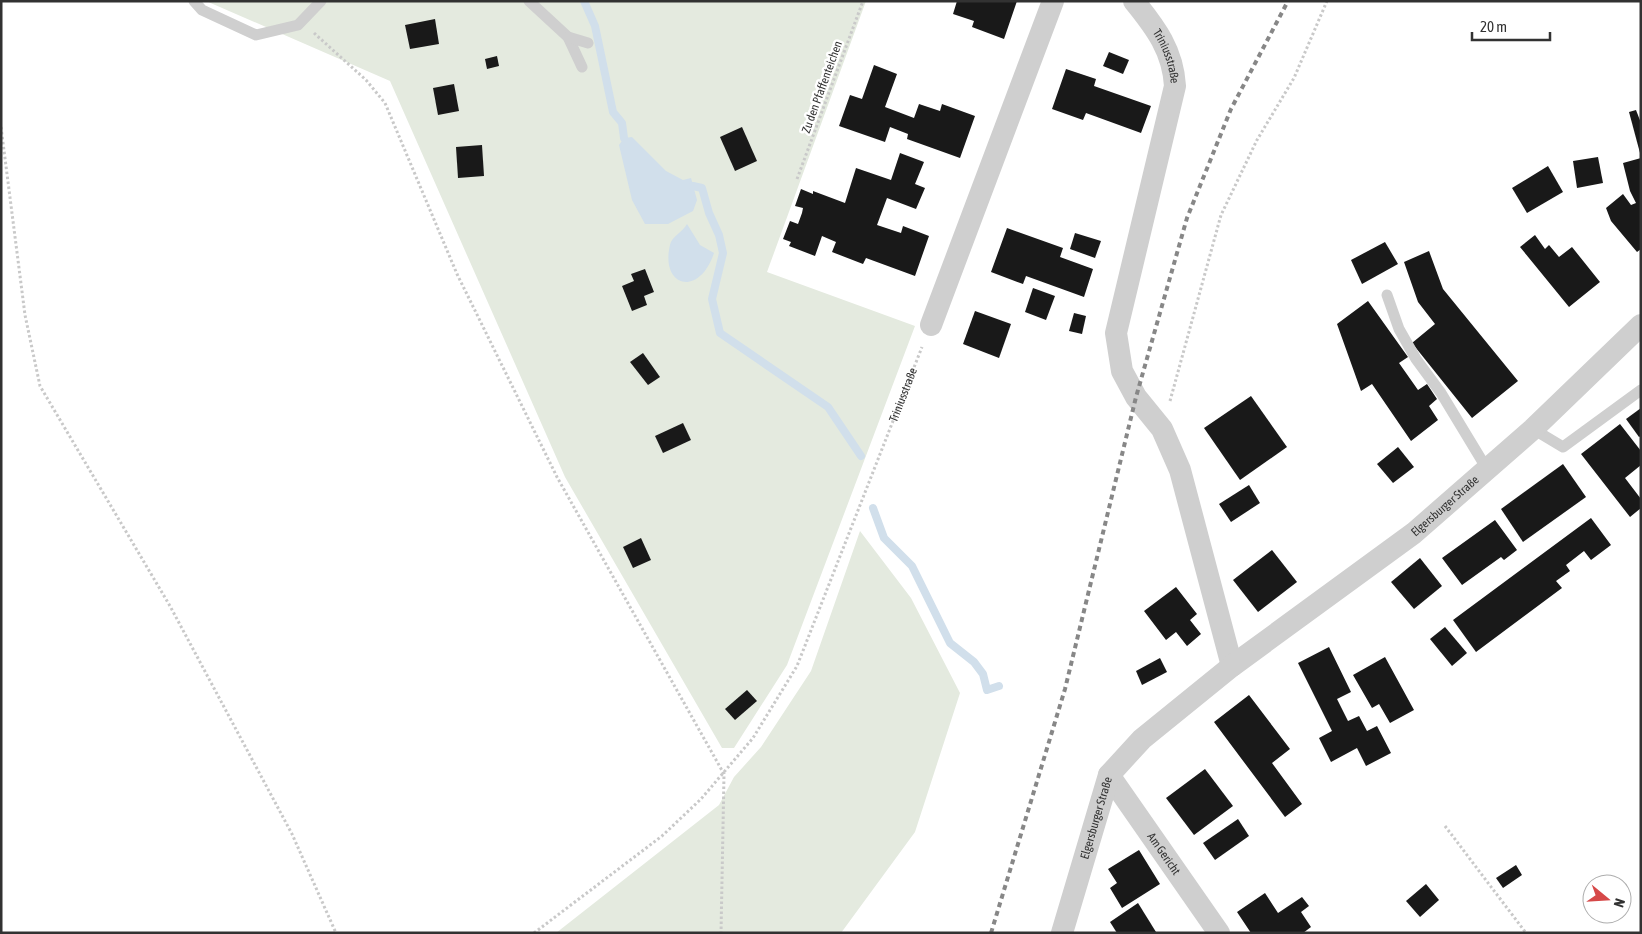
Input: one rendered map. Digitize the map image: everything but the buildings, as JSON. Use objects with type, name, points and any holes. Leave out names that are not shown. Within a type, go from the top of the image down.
[{"type":"street","points":[[931,325],[1053,1]]},
{"type":"street","name":"Triniusstraße","points":[[1134,1],[1154,25],[1168,50],[1174,68],[1175,86],[1116,333],[1122,371],[1136,397],[1162,429]]},
{"type":"street","name":"Elgersburger Straße","points":[[1062,933],[1109,775],[1142,739],[1232,666],[1414,534],[1533,429],[1641,325]]},
{"type":"street","points":[[1162,429],[1180,470],[1232,666]]},
{"type":"street","name":"Am Gericht","points":[[1109,775],[1219,933]]},
{"type":"lane","points":[[194,1],[202,10],[256,34],[298,25],[321,1]]},
{"type":"lane","points":[[529,1],[568,37],[582,67]]},
{"type":"lane","points":[[568,37],[588,43]]},
{"type":"lane","points":[[1387,294],[1399,329],[1416,359],[1441,393],[1487,469]]},
{"type":"lane","points":[[1533,429],[1563,447],[1641,390]]},
{"type":"path","name":"Zu den Pfaffenteichen","points":[[797,178],[863,1]]},
{"type":"path","points":[[1162,429],[1221,215],[1256,140],[1294,78],[1327,1]]},
{"type":"path","points":[[303,20],[318,38],[366,80],[385,103],[457,274],[557,477],[724,774],[722,933]]},
{"type":"path","points":[[1,127],[25,315],[40,386],[175,614],[292,834],[336,933]]},
{"type":"path","name":"Triniusstraße","points":[[534,933],[662,836],[724,774],[754,738],[797,666],[931,325]]},
{"type":"path","points":[[1445,826],[1526,933]]},
{"type":"shaded area","points":[[206,1],[866,1],[767,272],[915,326],[787,665],[734,748],[722,748],[565,477],[390,81]]},
{"type":"shaded area","points":[[632,137],[666,171],[683,180],[691,178],[697,200],[693,211],[668,224],[645,224],[632,200],[619,145],[624,138]]},
{"type":"shaded area","points":[[687,224],[700,245],[714,253],[699,277],[683,282],[676,278],[671,270],[668,259],[671,242]]},
{"type":"shaded area","points":[[860,531],[911,598],[960,693],[915,832],[841,933],[556,933],[719,805],[734,777],[761,747],[811,671]]},
{"type":"waterway","points":[[584,1],[595,26],[613,112],[622,123],[624,138]]},
{"type":"waterway","points":[[693,186],[702,188],[709,213],[719,235],[723,253],[712,299],[720,333],[828,407],[861,456]]},
{"type":"waterway","points":[[873,508],[884,538],[912,566],[950,643],[974,662],[983,674],[987,690],[999,686]]},
{"type":"railway","points":[[991,933],[1065,689],[1136,397],[1187,218],[1231,109],[1288,1]]}]
